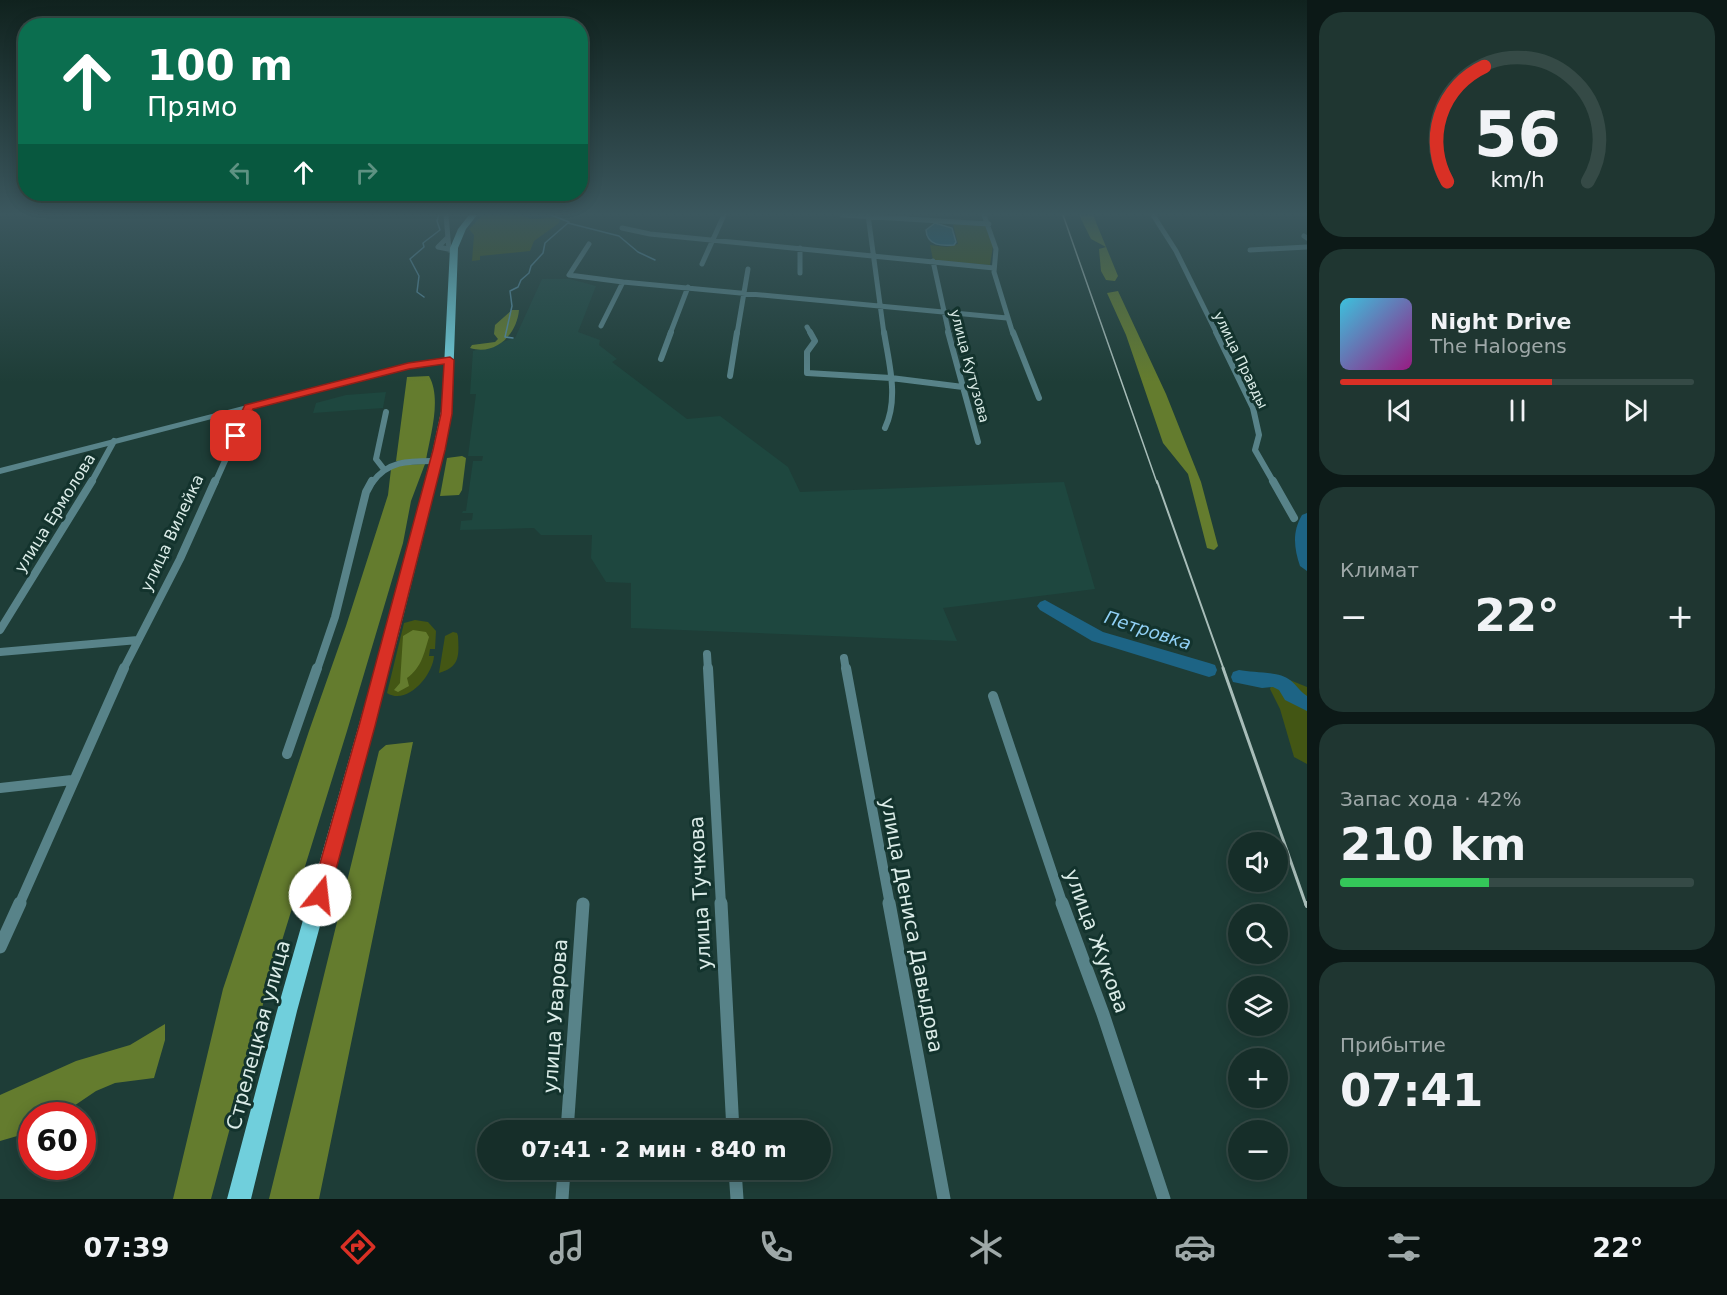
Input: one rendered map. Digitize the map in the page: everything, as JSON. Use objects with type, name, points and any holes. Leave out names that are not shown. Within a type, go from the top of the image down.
[{"type":"main road","name":"Стрелецкая улица","points":[[238,1199],[277,1048],[362,745],[447,414],[451,271]]},
{"type":"street","points":[[572,271],[569,275],[623,282],[1007,318]]},
{"type":"street","points":[[730,376],[748,271]]},
{"type":"street","points":[[876,271],[891,378],[892,413],[885,428]]},
{"type":"street","name":"улица Кутузова","points":[[935,271],[943,312],[978,441]]},
{"type":"street","points":[[995,271],[1007,318],[1039,398]]},
{"type":"street","name":"улица Правды","points":[[1185,271],[1254,408],[1259,435],[1255,450],[1294,518]]},
{"type":"street","points":[[601,326],[623,282]]},
{"type":"street","points":[[662,359],[688,287]]},
{"type":"street","points":[[807,327],[815,341],[807,355],[807,372],[891,378],[963,387]]},
{"type":"street","points":[[0,471],[408,366],[450,360]]},
{"type":"street","name":"улица Вилейка","points":[[72,780],[138,640],[180,559],[249,407]]},
{"type":"street","points":[[383,468],[376,459],[386,412]]},
{"type":"street","name":"улица Ермолова","points":[[0,630],[114,441]]},
{"type":"street","points":[[287,754],[334,617],[366,492],[373,479],[383,468],[401,462],[436,461]]},
{"type":"street","points":[[0,652],[138,640]]},
{"type":"street","name":"улица Тучкова","points":[[706,654],[732,1120]]},
{"type":"street","name":"улица Дениса Давыдова","points":[[844,658],[944,1199]]},
{"type":"street","name":"улица Жукова","points":[[993,696],[1164,1199]]},
{"type":"street","points":[[0,788],[72,780],[42,857],[0,947]]},
{"type":"street","name":"улица Уварова","points":[[568,1120],[583,904]]},
{"type":"street","points":[[562,1199],[563,1180]]},
{"type":"street","points":[[736,1180],[737,1199]]},
{"type":"shaded area","points":[[542,279],[570,279],[596,286],[578,332],[600,340],[599,345],[617,359],[612,362],[687,419],[720,416],[788,467],[800,492],[1064,482],[1095,589],[943,608],[957,641],[631,628],[631,583],[606,582],[591,558],[592,535],[541,535],[534,528],[460,530],[461,521],[472,520],[473,513],[462,513],[466,511],[473,461],[482,461],[483,456],[468,456],[476,394],[470,394],[473,351],[515,338]]},
{"type":"shaded area","points":[[386,392],[383,408],[313,413],[316,403],[346,395]]},
{"type":"green space","points":[[1101,271],[1116,271],[1118,276],[1115,281],[1106,280]]},
{"type":"green space","points":[[1118,291],[1166,394],[1201,482],[1218,546],[1214,550],[1207,548],[1188,474],[1163,443],[1126,335],[1107,293]]},
{"type":"green space","points":[[512,310],[519,310],[517,319],[504,341],[488,349],[470,348],[472,345],[495,342],[498,339],[494,334],[495,325]]},
{"type":"green space","points":[[429,376],[435,395],[435,406],[426,460],[396,461],[407,377]]},
{"type":"green space","points":[[462,456],[466,458],[462,490],[459,495],[440,496],[447,458]]},
{"type":"green space","points":[[425,464],[411,501],[403,543],[267,989],[211,1199],[173,1199],[223,989],[346,626],[388,495],[391,469],[398,465]]},
{"type":"green space","points":[[415,620],[428,622],[436,631],[435,649],[430,649],[429,656],[434,656],[433,664],[418,686],[410,692],[395,696],[387,693],[404,623]]},
{"type":"green space","points":[[413,630],[426,632],[429,637],[419,664],[407,678],[409,686],[398,692],[394,690],[400,683],[403,636]]},
{"type":"green space","points":[[453,632],[458,636],[457,660],[451,668],[439,673],[445,636]]},
{"type":"green space","points":[[1275,674],[1307,687],[1307,764],[1294,757],[1280,709],[1270,689]]},
{"type":"green space","points":[[413,742],[319,1199],[269,1199],[379,751],[386,745]]},
{"type":"green space","points":[[165,1024],[165,1040],[154,1078],[115,1083],[96,1091],[80,1102],[18,1102],[18,1136],[0,1141],[0,1095],[76,1061],[130,1045]]},
{"type":"waterway","points":[[416,271],[419,276],[417,292],[424,297]]},
{"type":"waterway","name":"Петровка","points":[[513,338],[505,337],[512,306],[510,291],[518,287],[530,271]]},
{"type":"waterway","name":"Петровка","points":[[1307,518],[1302,530],[1301,542],[1307,566]]},
{"type":"waterway","name":"Петровка","points":[[1045,606],[1098,637],[1209,670]]},
{"type":"waterway","name":"Петровка","points":[[1239,677],[1262,681],[1274,680],[1285,685],[1291,695],[1307,704]]},
{"type":"railway","points":[[1083,271],[1157,483]]},
{"type":"railway","points":[[1157,481],[1224,670]]},
{"type":"railway","points":[[1223,668],[1306,905]]},
{"type":"route","points":[[236,436],[249,407],[408,366],[450,360],[447,414],[439,450],[320,895]]}]
